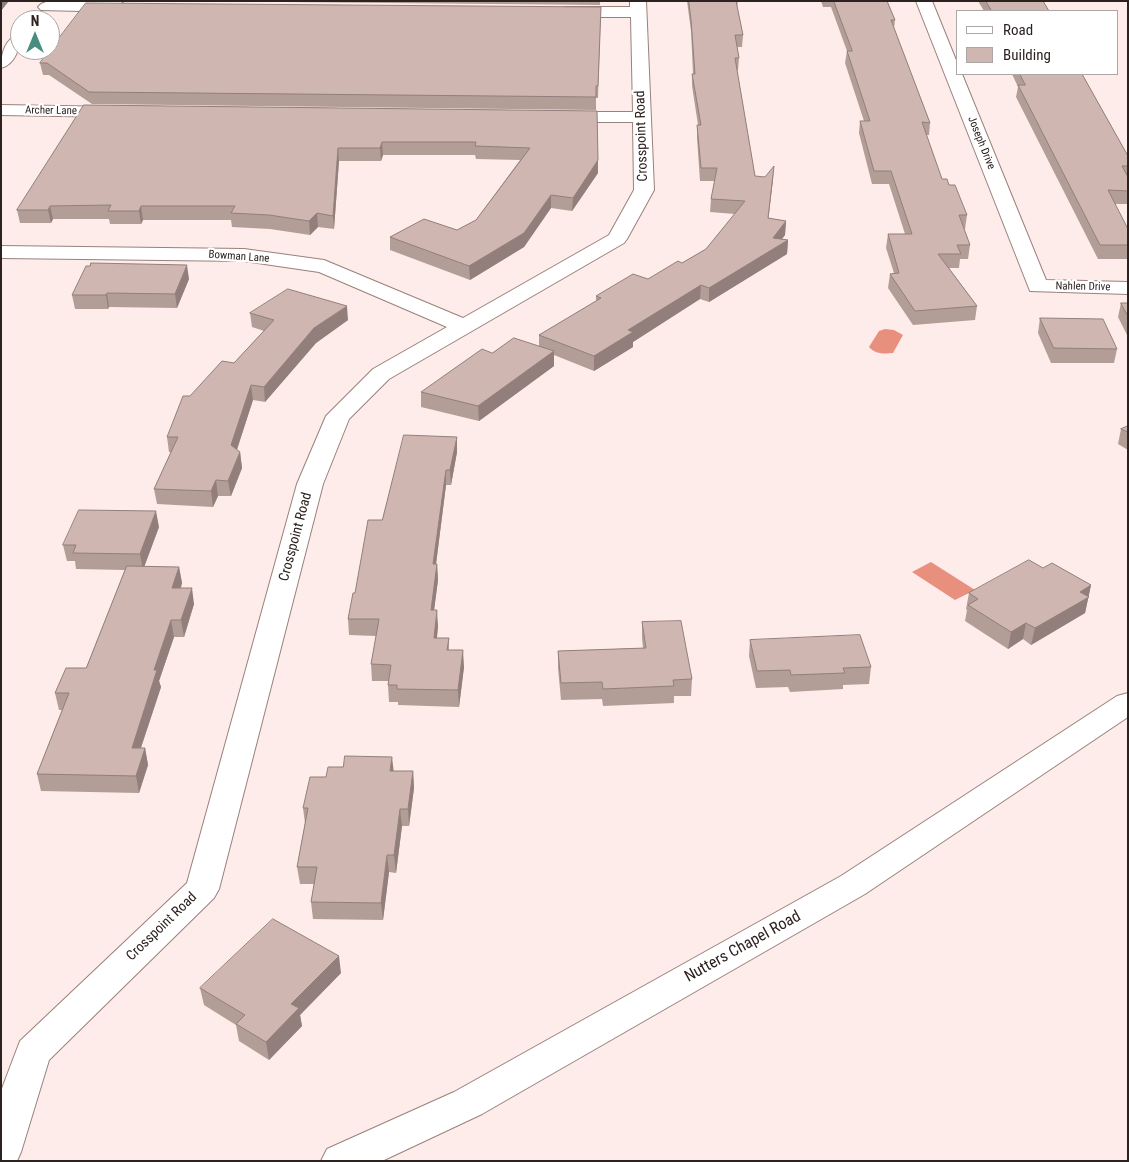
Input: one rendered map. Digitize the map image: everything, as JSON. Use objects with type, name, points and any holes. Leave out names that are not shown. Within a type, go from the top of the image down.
[{"type":"street","name":"Joseph Drive","points":[[924,1],[1038,286]]},
{"type":"street","points":[[48,4],[135,8]]},
{"type":"street","points":[[549,11],[638,7]]},
{"type":"street","name":"Crosspoint Road","points":[[1,1152],[33,1052],[202,888],[310,484],[338,416],[381,374],[617,239],[644,190],[638,7]]},
{"type":"street","points":[[1,63],[10,52]]},
{"type":"street","name":"Archer Lane","points":[[1,110],[129,112]]},
{"type":"street","points":[[543,116],[642,118]]},
{"type":"street","name":"Bowman Lane","points":[[1,252],[244,255],[324,266],[464,326]]},
{"type":"street","name":"Nahlen Drive","points":[[1038,286],[1128,288]]},
{"type":"street","name":"Nutters Chapel Road","points":[[341,1161],[468,1102],[853,885],[1128,704]]},
{"type":"shaded area","points":[[885,329],[894,330],[903,335],[893,353],[880,353],[869,347],[879,331]]},
{"type":"shaded area","points":[[931,562],[975,590],[955,600],[912,572]]},
{"type":"building","points":[[689,1],[736,1],[743,35],[735,35],[739,58],[735,58],[755,176],[765,177],[774,166],[768,218],[786,221],[773,238],[788,240],[709,288],[701,285],[628,330],[633,332],[594,356],[539,335],[601,298],[596,296],[633,274],[648,279],[678,261],[682,263],[706,249],[745,201],[711,199],[717,168],[701,168],[697,125],[701,125],[692,74],[695,74]]},
{"type":"building","points":[[834,1],[887,1],[895,20],[891,20],[930,123],[922,122],[942,179],[947,179],[949,185],[955,185],[967,215],[959,215],[970,245],[957,245],[961,254],[938,254],[977,306],[915,311],[890,274],[899,273],[888,234],[912,234],[891,171],[874,171],[860,121],[870,121],[847,51],[852,51]]},
{"type":"building","points":[[986,1],[1043,1],[1048,10],[991,10]]},
{"type":"building","points":[[86,3],[601,7],[596,97],[89,92],[47,63],[40,63],[42,60],[60,60],[60,37]]},
{"type":"building","points":[[1020,75],[1083,75],[1128,156],[1128,166],[1122,166],[1128,177],[1128,191],[1108,190],[1128,229],[1128,245],[1100,245],[1018,85],[1025,85]]},
{"type":"building","points":[[84,105],[597,111],[598,160],[573,198],[551,195],[524,233],[469,266],[390,237],[424,219],[457,230],[476,220],[530,148],[475,146],[476,142],[382,142],[380,148],[338,148],[333,216],[317,213],[309,221],[269,215],[231,213],[235,206],[141,206],[139,211],[108,211],[111,205],[50,206],[48,210],[17,210]]},
{"type":"building","points":[[91,263],[187,265],[175,294],[107,293],[106,295],[72,295],[86,266],[90,266]]},
{"type":"building","points":[[288,289],[347,306],[314,328],[264,387],[251,385],[231,445],[240,452],[228,481],[216,480],[211,491],[154,489],[178,437],[167,437],[183,396],[190,396],[222,361],[234,363],[274,320],[250,313]]},
{"type":"building","points":[[1121,303],[1128,303],[1128,316]]},
{"type":"building","points":[[1040,318],[1103,319],[1117,349],[1054,348]]},
{"type":"building","points":[[514,338],[554,351],[478,406],[421,392],[482,349],[492,353]]},
{"type":"building","points":[[1128,426],[1128,432],[1121,429]]},
{"type":"building","points":[[404,435],[457,437],[450,470],[446,470],[433,564],[437,564],[431,610],[437,610],[434,638],[449,638],[447,650],[463,650],[458,690],[397,689],[397,685],[388,685],[391,665],[371,664],[379,619],[348,619],[353,593],[355,593],[368,520],[382,520]]},
{"type":"building","points":[[79,510],[156,511],[140,554],[73,553],[76,545],[63,545]]},
{"type":"building","points":[[1029,560],[1043,568],[1052,563],[1091,585],[1080,592],[1089,597],[1035,628],[1026,623],[1011,632],[968,605],[978,599],[969,593]]},
{"type":"building","points":[[127,566],[179,567],[172,588],[192,588],[181,620],[171,620],[154,670],[157,670],[132,748],[145,748],[136,776],[37,774],[69,693],[55,693],[66,668],[86,668]]},
{"type":"building","points":[[681,621],[692,679],[673,680],[674,686],[603,689],[602,682],[561,683],[558,651],[646,648],[642,622]]},
{"type":"building","points":[[860,635],[871,667],[843,668],[845,673],[791,675],[790,670],[757,671],[750,640]]},
{"type":"building","points":[[345,756],[392,757],[390,771],[413,771],[408,809],[400,809],[394,855],[387,855],[381,903],[311,902],[317,867],[297,867],[308,808],[303,808],[310,777],[326,777],[328,767],[343,767]]},
{"type":"building","points":[[273,919],[339,956],[291,1004],[299,1008],[266,1042],[236,1024],[245,1015],[200,988]]}]
